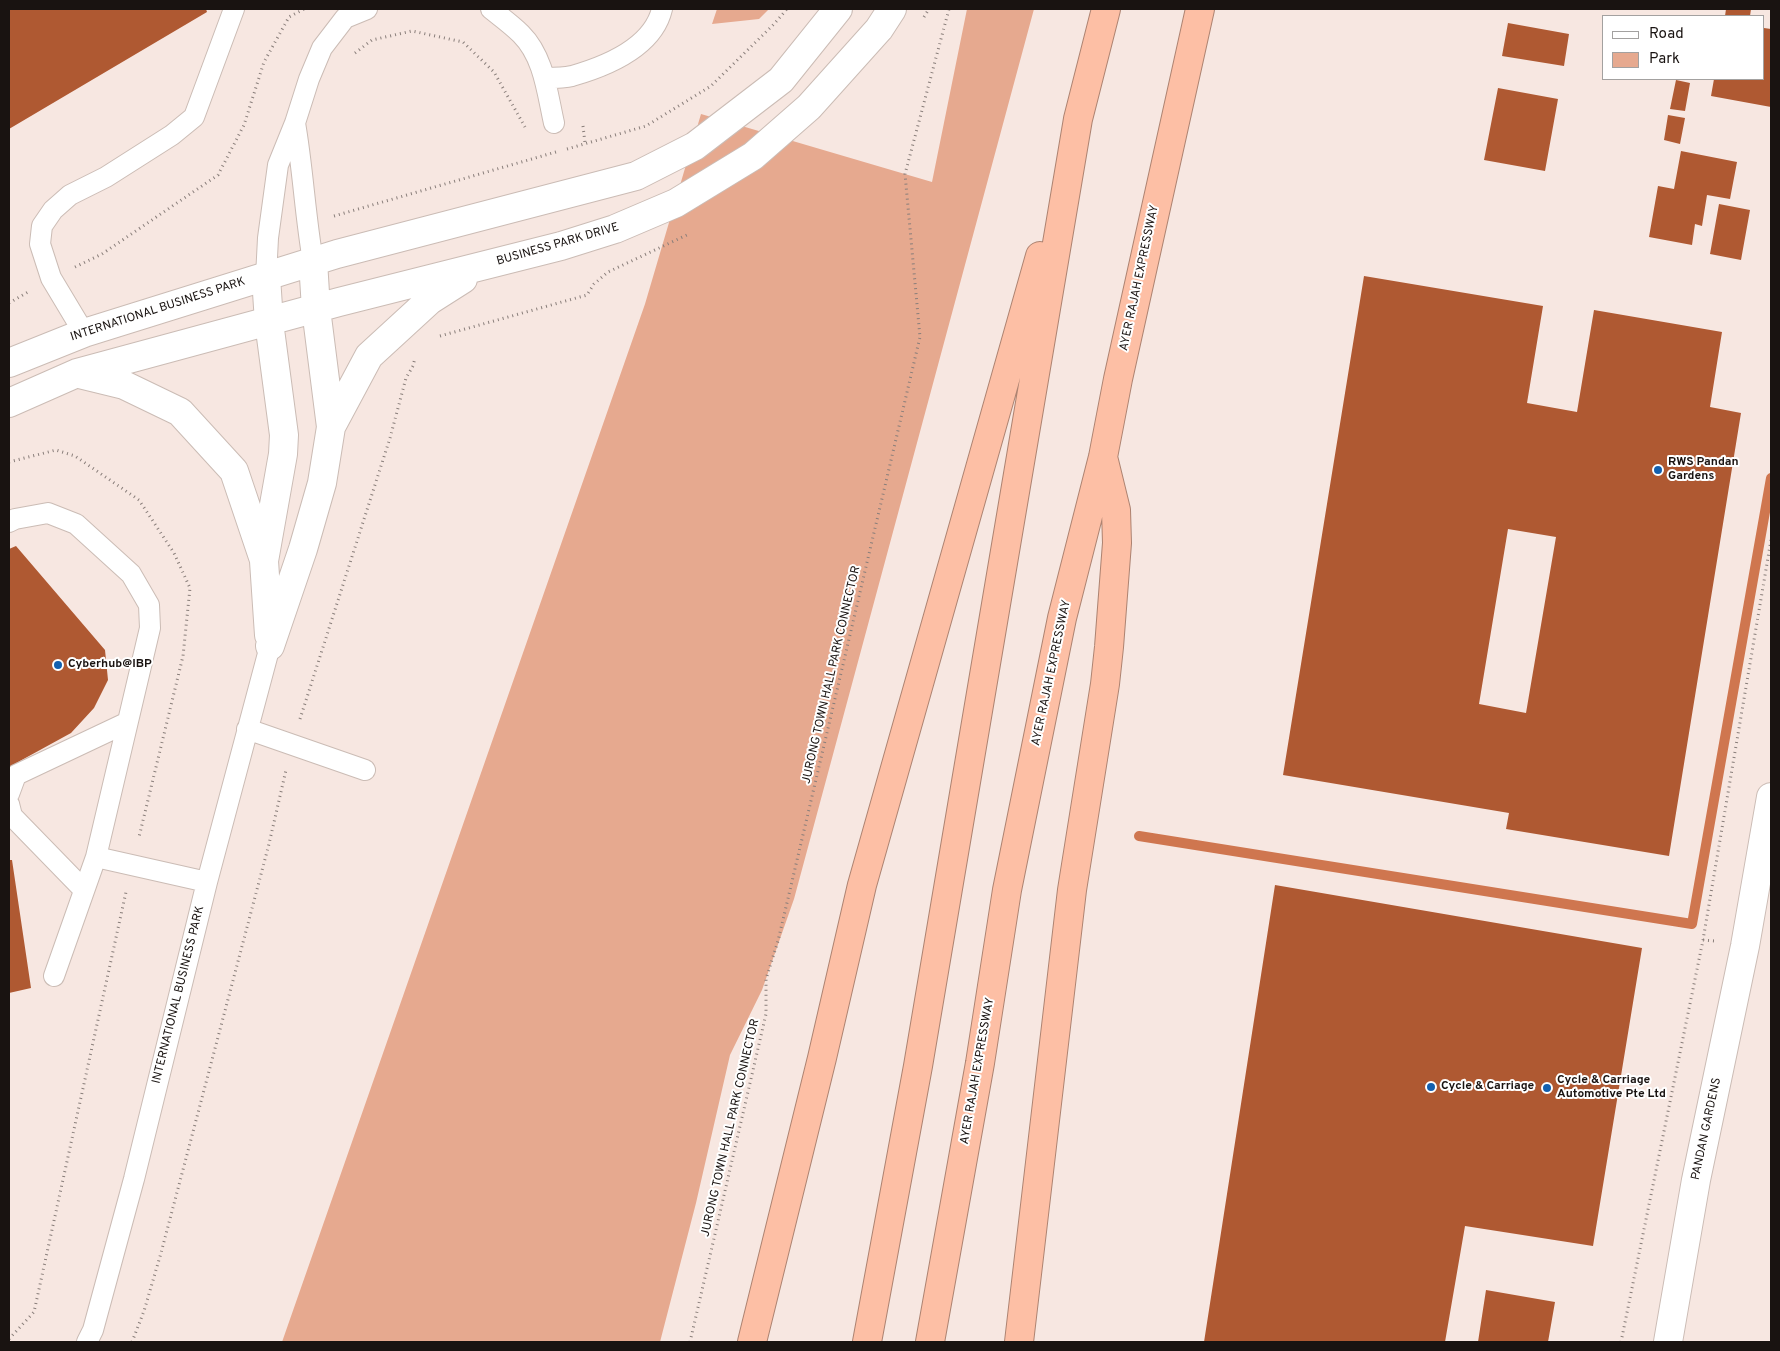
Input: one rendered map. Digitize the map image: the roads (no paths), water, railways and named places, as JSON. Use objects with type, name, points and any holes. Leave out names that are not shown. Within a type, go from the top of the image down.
[{"type":"highway","points":[[752,1342],[820,1068],[862,885],[1078,119],[1106,9]]},
{"type":"highway","name":"AYER RAJAH EXPRESSWAY","points":[[930,1342],[980,1063],[1009,880],[1062,618],[1103,457],[1118,379],[1200,9]]},
{"type":"highway","points":[[867,1342],[918,1066],[1078,119]]},
{"type":"highway","points":[[1019,1342],[1072,890],[1105,684],[1109,647],[1117,526],[1116,510],[1103,457]]},
{"type":"street","points":[[266,276],[312,261],[636,176],[695,146],[782,80],[838,9]]},
{"type":"street","name":"BUSINESS PARK DRIVE","points":[[269,322],[561,246],[615,229],[676,203],[752,156],[810,107],[880,29],[892,9]]},
{"type":"street","name":"INTERNATIONAL BUSINESS PARK","points":[[270,646],[303,549],[322,483],[331,427],[312,261]]},
{"type":"street","points":[[331,427],[369,356],[430,300],[481,267]]},
{"type":"street","name":"INTERNATIONAL BUSINESS PARK","points":[[9,363],[84,333],[266,276],[269,322],[284,435],[283,454],[264,561],[270,646]]},
{"type":"street","points":[[9,403],[77,373],[269,322]]},
{"type":"street","points":[[77,373],[124,385],[180,412],[234,471],[264,561]]},
{"type":"street","name":"PANDAN GARDENS","points":[[1668,1342],[1696,1180],[1761,920],[1771,796]]},
{"type":"lane","points":[[84,333],[51,278],[40,244],[42,226],[52,210],[70,195],[106,176],[172,135],[194,117],[234,9]]},
{"type":"lane","points":[[266,276],[268,238],[278,165],[295,123],[309,79],[322,48],[345,18],[367,9]]},
{"type":"lane","points":[[491,9],[522,34],[538,58],[545,78],[554,123]]},
{"type":"lane","points":[[545,78],[570,76],[608,62],[643,42],[659,20],[662,9]]},
{"type":"lane","points":[[295,123],[302,162],[306,224],[312,261]]},
{"type":"lane","points":[[9,522],[15,519],[48,513],[76,524],[131,574],[149,605],[150,628],[126,723],[96,857],[54,976]]},
{"type":"lane","name":"INTERNATIONAL BUSINESS PARK","points":[[87,1342],[93,1330],[134,1179],[207,882],[270,646]]},
{"type":"lane","points":[[9,794],[16,776],[126,723]]},
{"type":"lane","points":[[247,729],[365,770]]},
{"type":"lane","points":[[9,804],[12,816],[84,890]]},
{"type":"lane","points":[[96,857],[207,882]]},
{"type":"waterway","points":[[1139,836],[1692,924],[1771,478]]},
{"type":"place","name":"RWS Pandan Gardens","points":[[1658,470]]},
{"type":"place","name":"Cyberhub@IBP","points":[[58,665]]},
{"type":"place","name":"Cycle & Carriage","points":[[1431,1087]]},
{"type":"place","name":"Cycle & Carriage Automotive Pte Ltd","points":[[1547,1088]]}]
